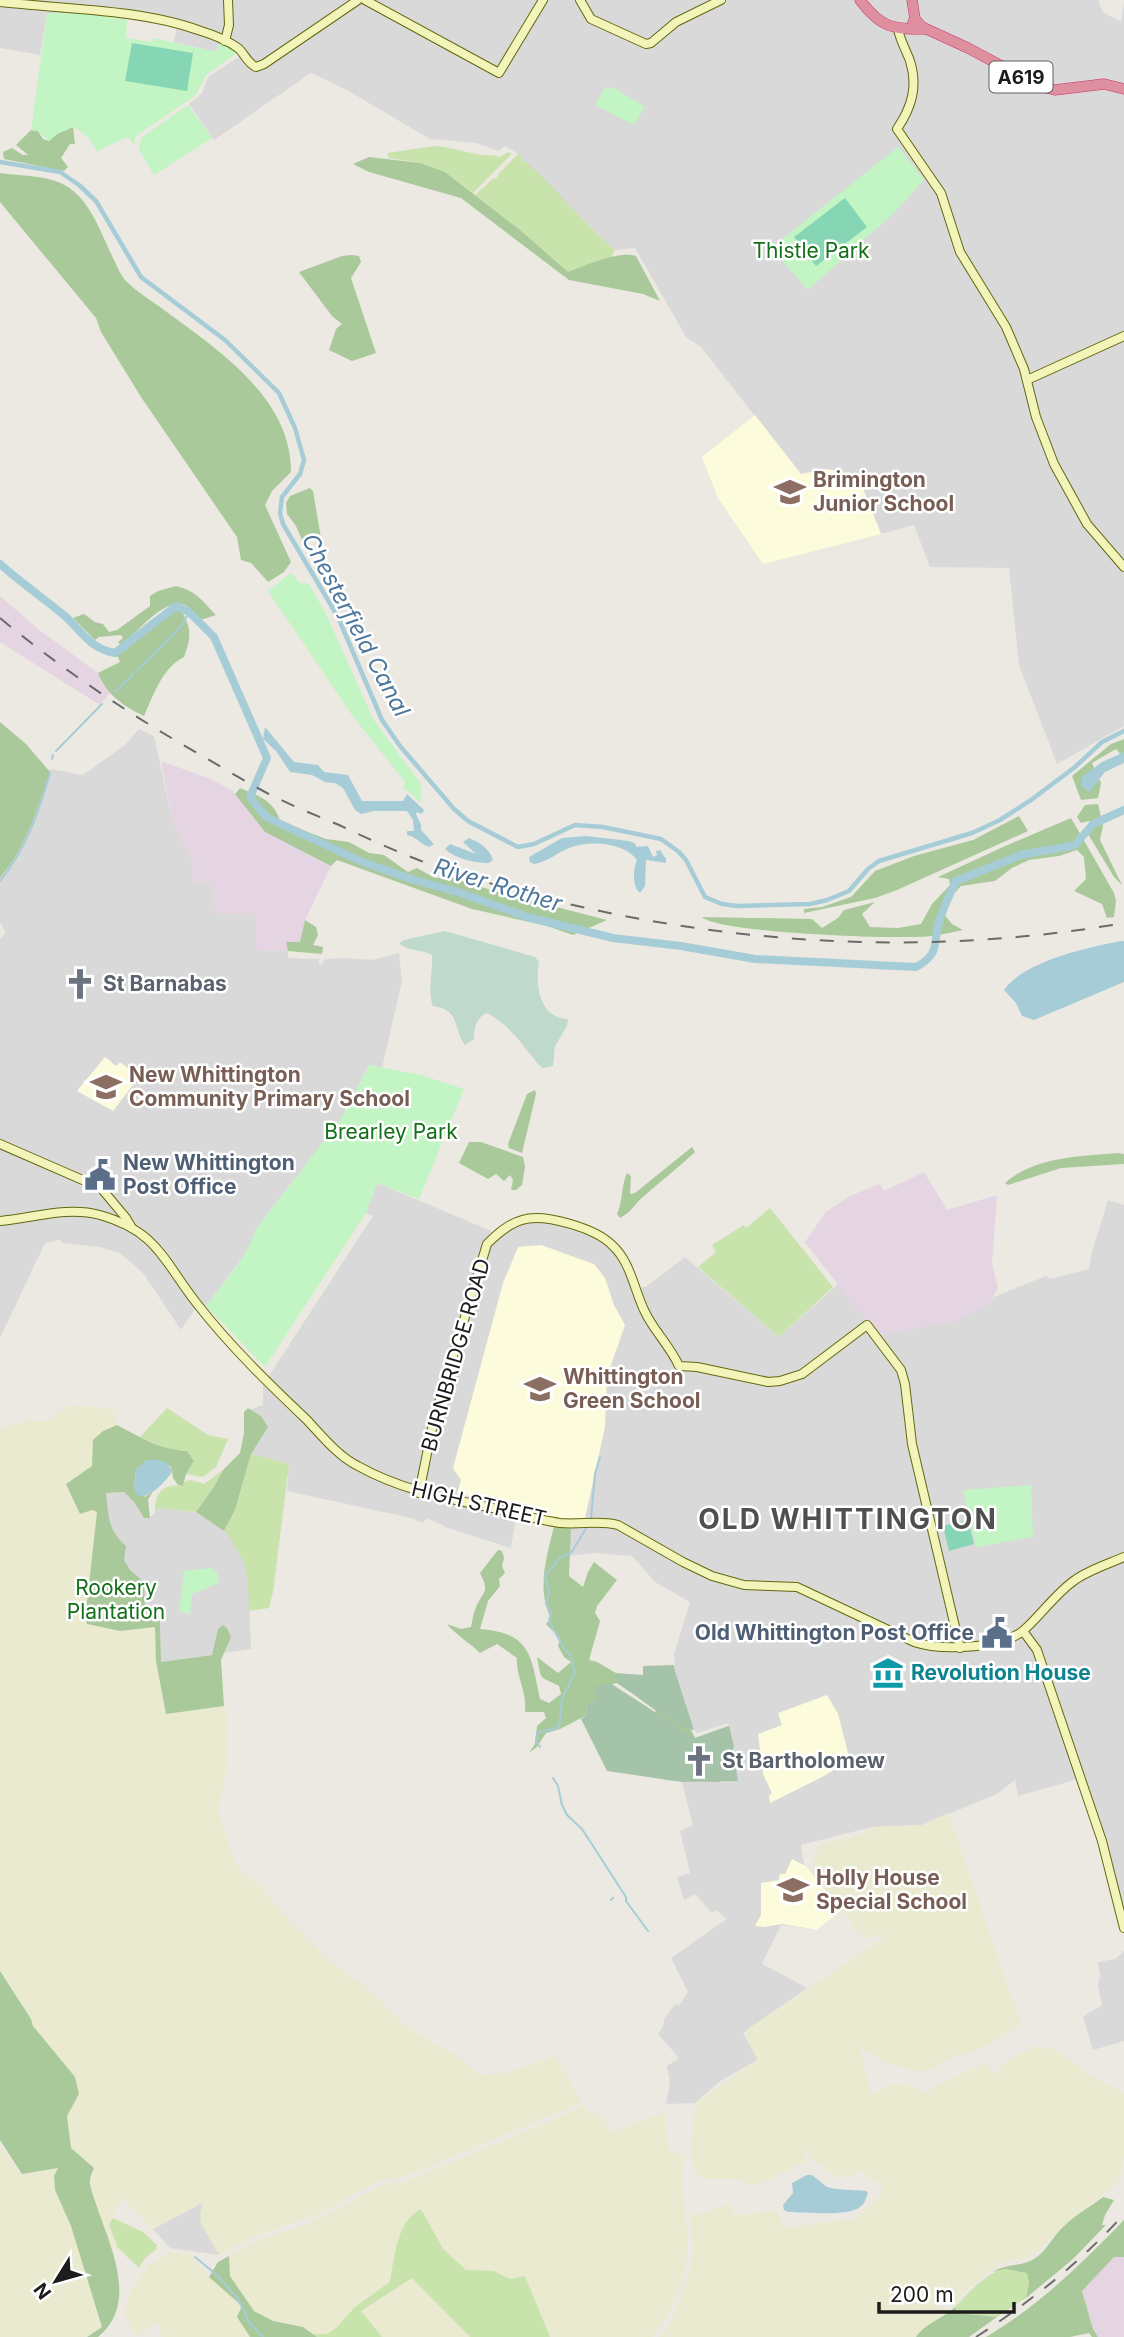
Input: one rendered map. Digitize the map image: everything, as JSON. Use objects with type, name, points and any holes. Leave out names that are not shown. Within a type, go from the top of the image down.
[{"type":"highway","points":[[860,0],[878,20],[901,29],[915,19],[912,0]]},
{"type":"highway","name":"A619","points":[[915,19],[926,29],[1039,86],[1055,90],[1104,84],[1124,89]]},
{"type":"highway","name":"A619","points":[[901,29],[926,29]]},
{"type":"street","points":[[225,41],[229,25],[228,0]]},
{"type":"street","points":[[0,2],[162,20],[197,29],[225,41],[235,46],[251,65],[256,67],[358,0]]},
{"type":"street","points":[[365,0],[499,73],[543,0]]},
{"type":"street","points":[[580,0],[591,19],[639,42],[651,43],[676,22],[721,0]]},
{"type":"street","points":[[901,29],[914,83],[910,110],[897,129],[941,193],[960,251],[1006,327],[1027,380],[1036,417],[1054,464],[1087,524],[1124,567]]},
{"type":"street","points":[[1027,380],[1124,336]]},
{"type":"street","name":"HIGH STREET","points":[[0,1144],[101,1188],[132,1228],[151,1241],[215,1325],[327,1441],[356,1466],[419,1493],[561,1523],[618,1525],[712,1576],[744,1585],[797,1587],[914,1643],[929,1647],[960,1648],[1000,1641],[1023,1631]]},
{"type":"street","points":[[0,1221],[62,1212],[86,1212],[132,1228]]},
{"type":"street","name":"BURNBRIDGE ROAD","points":[[419,1493],[434,1419],[487,1244],[500,1231],[522,1220],[538,1217],[571,1225],[600,1236],[613,1245],[623,1258],[644,1311],[654,1329],[671,1349],[679,1366],[697,1367],[768,1382],[780,1381],[802,1374],[867,1325],[901,1370],[912,1444],[960,1648]]},
{"type":"street","points":[[1124,1557],[1075,1580],[1023,1631],[1037,1650],[1087,1794],[1124,1928]]},
{"type":"shaded area","points":[[0,0],[1098,0],[1103,12],[1121,22],[1124,3],[1124,726],[1057,764],[1019,665],[1009,568],[930,567],[914,525],[881,534],[862,486],[849,486],[827,469],[801,475],[701,347],[686,337],[635,248],[615,250],[522,161],[522,156],[505,146],[498,151],[477,143],[430,139],[345,89],[311,73],[214,140],[189,104],[202,93],[208,77],[245,53],[238,42],[220,42],[216,52],[174,42],[177,27],[92,14],[47,13],[40,55],[0,48]]},
{"type":"shaded area","name":"Brimington Junior School","points":[[755,415],[801,474],[827,469],[843,472],[849,486],[862,486],[881,534],[763,564],[718,498],[702,457]]},
{"type":"shaded area","points":[[0,596],[38,629],[98,673],[102,684],[110,693],[100,705],[0,642]]},
{"type":"shaded area","points":[[139,729],[154,736],[173,822],[193,862],[192,881],[212,882],[256,913],[256,950],[288,951],[288,958],[320,959],[318,963],[322,965],[325,959],[372,960],[399,953],[402,981],[382,1068],[369,1065],[341,1119],[256,1229],[243,1257],[206,1306],[195,1309],[181,1330],[144,1274],[120,1253],[100,1247],[63,1243],[59,1240],[45,1243],[0,1338],[0,939],[6,933],[0,922],[0,874],[50,769],[83,775],[125,745]]},
{"type":"shaded area","points":[[161,761],[211,779],[233,791],[265,832],[331,866],[305,920],[300,943],[286,942],[288,951],[256,950],[256,913],[216,914],[212,882],[192,881],[193,862],[173,822]]},
{"type":"shaded area","points":[[445,931],[535,957],[539,962],[539,989],[545,1006],[558,1017],[568,1019],[567,1026],[555,1046],[553,1066],[542,1068],[510,1030],[486,1013],[476,1024],[474,1039],[465,1045],[452,1015],[433,1006],[430,988],[432,955],[399,943]]},
{"type":"shaded area","name":"New Whittington Community Primary School","points":[[105,1057],[116,1066],[120,1062],[139,1077],[113,1111],[77,1091]]},
{"type":"shaded area","points":[[924,1172],[947,1210],[997,1195],[992,1263],[998,1288],[990,1303],[957,1321],[877,1335],[805,1242],[826,1212],[850,1196],[879,1184],[884,1191]]},
{"type":"shaded area","points":[[377,1183],[489,1230],[498,1237],[518,1225],[530,1222],[551,1223],[599,1239],[612,1249],[620,1261],[632,1291],[647,1286],[685,1257],[779,1337],[838,1284],[877,1335],[990,1303],[994,1297],[1046,1276],[1050,1279],[1089,1269],[1108,1200],[1124,1205],[1124,1927],[1082,1778],[1018,1796],[1015,1780],[997,1794],[922,1825],[872,1827],[801,1845],[804,1864],[841,1911],[817,1930],[781,1925],[762,1964],[807,1988],[743,2033],[758,2060],[720,2081],[695,2103],[666,2104],[670,2083],[667,2066],[679,2058],[658,2034],[664,2019],[675,2004],[679,2006],[688,1992],[671,1958],[727,1919],[716,1910],[712,1913],[695,1894],[684,1900],[677,1877],[690,1873],[680,1831],[693,1825],[682,1782],[738,1781],[728,1723],[698,1733],[694,1730],[675,1671],[674,1654],[690,1602],[655,1582],[632,1556],[593,1553],[569,1556],[571,1529],[516,1518],[511,1548],[448,1528],[427,1518],[423,1523],[411,1518],[287,1491],[289,1464],[251,1454],[246,1411],[263,1405],[263,1385],[373,1216],[366,1213]]},
{"type":"shaded area","name":"Whittington Green School","points":[[541,1245],[594,1264],[605,1278],[614,1305],[625,1325],[607,1377],[605,1427],[585,1518],[556,1519],[457,1493],[461,1480],[453,1468],[503,1283],[518,1247]]},
{"type":"shaded area","points":[[68,1405],[113,1409],[117,1425],[103,1431],[93,1466],[75,1476],[92,1510],[97,1512],[86,1611],[87,1624],[120,1631],[155,1627],[156,1661],[166,1714],[224,1706],[226,1708],[226,1771],[218,1812],[232,1856],[242,1873],[257,1882],[276,1907],[329,1961],[370,1990],[403,2024],[452,2053],[481,2075],[506,2073],[555,2057],[582,2102],[399,2178],[382,2180],[318,2214],[255,2236],[219,2255],[201,2223],[203,2202],[153,2229],[122,2198],[109,2225],[118,2248],[111,2249],[89,2182],[94,2168],[71,2148],[67,2116],[79,2095],[75,2077],[33,2026],[31,2018],[0,1971],[0,1429],[27,1420],[48,1422]]},
{"type":"shaded area","points":[[124,1492],[144,1518],[150,1518],[159,1508],[196,1512],[224,1531],[241,1552],[248,1568],[251,1649],[161,1662],[160,1621],[153,1621],[144,1612],[144,1582],[123,1560],[126,1546],[110,1528],[105,1493]]},
{"type":"shaded area","points":[[674,1665],[694,1730],[667,1718],[617,1683],[616,1673],[643,1675],[643,1666]]},
{"type":"shaded area","points":[[610,1683],[695,1738],[729,1726],[738,1781],[682,1782],[607,1771],[581,1719],[587,1715],[586,1707],[597,1698],[593,1687]]},
{"type":"shaded area","points":[[827,1695],[838,1714],[849,1757],[841,1766],[770,1803],[769,1796],[772,1793],[763,1774],[758,1734],[782,1725],[778,1713]]},
{"type":"shaded area","points":[[948,1813],[1021,2024],[977,2051],[955,2056],[934,2068],[921,2071],[883,2062],[859,2047],[871,2095],[892,2084],[905,2085],[930,2094],[931,2088],[985,2064],[995,2075],[1004,2063],[1035,2046],[1052,2048],[1099,2081],[1124,2093],[1124,2152],[1121,2175],[1117,2182],[1030,2257],[1001,2263],[977,2281],[953,2305],[929,2301],[949,2309],[947,2315],[921,2330],[916,2337],[659,2337],[675,2313],[691,2265],[692,2213],[702,2213],[731,2203],[735,2216],[776,2210],[783,2228],[858,2218],[881,2195],[881,2184],[865,2176],[863,2169],[851,2177],[836,2177],[813,2159],[801,2145],[806,2157],[804,2162],[761,2183],[752,2185],[736,2179],[706,2179],[693,2167],[691,2156],[695,2103],[758,2060],[749,2042],[749,2028],[883,1939],[881,1935],[866,1938],[861,1935],[820,1882],[814,1858],[820,1846],[838,1839],[858,1837],[872,1827],[922,1825]]},
{"type":"shaded area","name":"Holly House Special School","points":[[792,1859],[806,1866],[841,1911],[817,1930],[782,1924],[755,1926],[761,1915],[761,1883],[779,1880],[780,1874],[785,1874]]},
{"type":"shaded area","points":[[1124,1951],[1124,2041],[1093,2050],[1083,2017],[1102,2005],[1098,1985],[1098,1962],[1115,1959]]},
{"type":"shaded area","points":[[585,2106],[590,2115],[598,2113],[612,2133],[665,2112],[667,2145],[670,2151],[683,2155],[682,2188],[688,2242],[686,2262],[680,2288],[668,2315],[652,2337],[550,2337],[525,2276],[510,2279],[494,2271],[466,2270],[443,2249],[420,2209],[394,2259],[390,2282],[355,2307],[327,2334],[314,2334],[303,2327],[263,2317],[254,2311],[233,2283],[229,2256],[238,2250],[275,2234],[308,2224],[380,2186],[405,2182]]},
{"type":"shaded area","points":[[0,2144],[20,2175],[58,2168],[55,2190],[71,2225],[102,2328],[84,2337],[0,2337]]},
{"type":"shaded area","points":[[204,2202],[201,2223],[219,2255],[170,2248],[153,2229]]},
{"type":"shaded area","points":[[170,2253],[191,2255],[206,2275],[242,2306],[238,2317],[250,2337],[162,2337],[159,2321],[137,2337],[125,2314],[127,2298],[149,2265]]},
{"type":"shaded area","points":[[1114,2256],[1124,2257],[1124,2337],[1098,2337],[1082,2291]]},
{"type":"shaded area","points":[[412,2278],[470,2337],[382,2337],[361,2312]]},
{"type":"green space","points":[[47,13],[92,14],[127,20],[126,38],[152,42],[154,38],[216,52],[220,42],[237,53],[207,74],[195,96],[136,136],[134,145],[129,138],[124,138],[97,152],[88,137],[73,127],[49,141],[38,131],[31,130]]},
{"type":"green space","points":[[132,43],[193,53],[187,91],[125,81]]},
{"type":"green space","points":[[606,86],[611,89],[613,87],[645,107],[634,125],[595,105]]},
{"type":"green space","points":[[188,105],[212,138],[154,175],[139,149],[141,138]]},
{"type":"green space","points":[[73,127],[75,144],[70,144],[61,158],[68,167],[64,171],[4,159],[3,152],[12,148],[28,155],[16,145],[31,130],[38,131],[43,139],[49,141]]},
{"type":"green space","points":[[435,146],[479,155],[499,157],[508,152],[512,154],[473,193],[445,172],[420,163],[389,158],[387,153]]},
{"type":"green space","name":"Thistle Park","points":[[898,147],[924,180],[894,213],[808,290],[771,248]]},
{"type":"green space","points":[[518,154],[522,156],[522,161],[538,173],[615,250],[611,258],[568,273],[520,230],[475,195],[496,179]]},
{"type":"green space","points":[[369,157],[420,163],[445,172],[520,230],[568,272],[611,257],[636,256],[660,301],[643,294],[569,280],[461,198],[369,172],[353,164]]},
{"type":"green space","points":[[0,173],[53,180],[76,193],[95,219],[126,281],[228,359],[265,399],[279,421],[288,445],[291,472],[272,491],[265,505],[291,562],[284,572],[268,582],[251,563],[241,560],[237,537],[141,397],[101,332],[96,318],[0,202]]},
{"type":"green space","points":[[845,198],[867,227],[816,266],[794,237]]},
{"type":"green space","points":[[342,256],[359,256],[361,262],[351,278],[376,353],[352,361],[329,350],[336,329],[342,324],[332,316],[299,272]]},
{"type":"green space","points":[[310,488],[313,491],[321,538],[303,542],[287,514],[286,503],[290,496]]},
{"type":"green space","points":[[291,573],[300,583],[309,584],[327,616],[373,719],[421,784],[421,803],[403,787],[405,782],[352,715],[268,591]]},
{"type":"green space","points":[[176,586],[194,594],[216,615],[201,620],[185,605],[169,606],[121,645],[118,642],[123,638],[121,635],[99,637],[95,640],[73,618],[84,614],[103,624],[109,632],[117,630],[150,606],[150,596]]},
{"type":"green space","points":[[172,609],[182,612],[185,618],[189,629],[188,645],[184,657],[170,668],[160,682],[144,716],[116,699],[105,687],[98,673],[120,662],[117,655]]},
{"type":"green space","points":[[0,722],[26,744],[50,772],[24,841],[0,878]]},
{"type":"green space","points":[[1124,739],[1124,758],[1116,749],[1092,763],[1101,783],[1098,798],[1081,800],[1072,776],[1111,744]]},
{"type":"green space","points":[[240,788],[269,803],[280,821],[326,839],[349,842],[369,853],[384,855],[408,872],[417,868],[435,878],[451,877],[607,920],[573,935],[547,926],[472,909],[337,860],[331,866],[265,832],[235,794]]},
{"type":"green space","points":[[1098,804],[1103,826],[1100,840],[1122,885],[1114,877],[1088,834],[1092,830],[1089,821],[1081,823],[1077,817],[1085,805]]},
{"type":"green space","points":[[1019,816],[1028,831],[897,890],[875,898],[804,913],[804,909],[822,907],[851,897],[875,871],[914,856],[973,840]]},
{"type":"green space","points":[[1071,818],[1114,893],[1114,917],[1107,918],[1102,904],[1074,891],[1086,879],[1084,857],[1077,850],[1059,856],[1029,860],[1012,868],[995,881],[961,886],[951,897],[943,913],[952,924],[963,930],[939,935],[885,937],[811,934],[740,927],[715,923],[702,917],[812,919],[822,928],[838,918],[844,910],[875,902],[862,914],[870,927],[898,928],[921,924],[932,904],[950,885],[949,879],[938,877]]},
{"type":"green space","points":[[305,920],[316,927],[318,935],[313,945],[323,947],[322,954],[288,951],[286,942],[300,942]]},
{"type":"green space","name":"Brearley Park","points":[[369,1065],[421,1075],[464,1089],[419,1199],[377,1183],[366,1213],[265,1367],[206,1306],[241,1260],[256,1229],[341,1119]]},
{"type":"green space","points":[[535,1090],[522,1153],[509,1148],[508,1144],[527,1094]]},
{"type":"green space","points":[[469,1142],[481,1142],[523,1157],[525,1167],[522,1185],[511,1190],[513,1180],[510,1175],[504,1181],[496,1174],[488,1179],[459,1163]]},
{"type":"green space","points":[[692,1147],[695,1152],[620,1218],[617,1214],[627,1173],[631,1176],[630,1194],[635,1193]]},
{"type":"green space","points":[[1124,1154],[1124,1164],[1061,1168],[1008,1185],[1005,1183],[1029,1168],[1058,1159]]},
{"type":"green space","points":[[770,1208],[833,1287],[779,1337],[698,1267],[716,1252],[712,1245],[744,1225],[746,1228]]},
{"type":"green space","points":[[167,1408],[208,1435],[228,1439],[216,1467],[203,1477],[186,1474],[194,1461],[187,1451],[171,1450],[140,1437]]},
{"type":"green space","points":[[248,1408],[261,1416],[268,1427],[251,1454],[235,1510],[224,1531],[196,1512],[223,1470],[240,1453],[244,1412]]},
{"type":"green space","name":"Rookery Plantation","points":[[117,1425],[159,1445],[187,1451],[194,1461],[183,1486],[178,1485],[173,1478],[171,1467],[160,1462],[145,1462],[136,1470],[134,1487],[145,1497],[153,1491],[148,1500],[150,1518],[144,1518],[124,1492],[106,1493],[112,1528],[126,1546],[124,1560],[130,1570],[144,1582],[145,1612],[152,1621],[160,1621],[161,1662],[212,1655],[218,1629],[223,1625],[227,1628],[231,1637],[221,1660],[224,1706],[166,1714],[156,1661],[155,1627],[120,1631],[87,1624],[86,1611],[97,1512],[92,1510],[80,1514],[66,1484],[92,1466],[93,1440],[103,1431]]},
{"type":"green space","points":[[251,1454],[289,1464],[269,1608],[249,1611],[246,1568],[224,1531],[235,1510]]},
{"type":"green space","points":[[223,1470],[196,1512],[159,1508],[155,1512],[159,1495],[165,1488],[183,1486],[184,1482],[191,1480],[204,1484]]},
{"type":"green space","points":[[1031,1485],[1033,1537],[976,1547],[963,1490]]},
{"type":"green space","points":[[968,1520],[974,1544],[949,1551],[943,1526]]},
{"type":"green space","points":[[554,1526],[571,1529],[569,1576],[583,1587],[594,1562],[617,1580],[597,1606],[595,1613],[600,1621],[589,1660],[616,1673],[688,1723],[695,1738],[729,1726],[734,1746],[727,1776],[719,1782],[665,1780],[650,1716],[657,1710],[617,1683],[594,1688],[598,1698],[586,1707],[587,1715],[546,1733],[537,1747],[529,1753],[535,1744],[537,1726],[546,1718],[544,1712],[525,1712],[517,1658],[497,1644],[480,1653],[447,1624],[461,1629],[471,1627],[475,1610],[485,1589],[480,1573],[498,1550],[502,1551],[505,1573],[499,1579],[500,1586],[488,1601],[480,1629],[510,1636],[526,1650],[531,1659],[540,1699],[549,1703],[561,1694],[559,1686],[542,1677],[537,1657],[558,1673],[571,1662],[564,1657],[558,1646],[560,1638],[546,1624],[551,1618],[544,1596],[544,1572]]},
{"type":"green space","points":[[212,1568],[217,1572],[219,1583],[192,1594],[190,1615],[179,1611],[184,1571]]},
{"type":"green space","points":[[0,1971],[33,2026],[75,2077],[79,2094],[67,2116],[71,2148],[94,2168],[91,2187],[110,2242],[118,2276],[117,2309],[110,2324],[98,2337],[87,2337],[102,2327],[71,2226],[55,2190],[54,2176],[58,2168],[22,2174],[0,2140]]},
{"type":"green space","points":[[1103,2197],[1114,2200],[1105,2215],[1102,2225],[1106,2225],[1073,2259],[1026,2298],[1029,2283],[1027,2273],[1005,2269],[993,2272],[1034,2259],[1059,2231]]},
{"type":"green space","points":[[421,2209],[443,2249],[466,2270],[494,2271],[510,2279],[525,2276],[550,2337],[470,2337],[412,2278],[361,2311],[382,2337],[317,2337],[314,2334],[327,2334],[336,2328],[355,2307],[390,2282],[402,2231],[413,2214]]},
{"type":"green space","points":[[113,2218],[143,2232],[157,2245],[156,2250],[146,2257],[139,2268],[118,2248],[109,2225]]},
{"type":"green space","points":[[1124,2220],[1124,2257],[1114,2257],[1082,2291],[1098,2337],[1092,2337],[1089,2333],[1070,2337],[986,2337],[1042,2298]]},
{"type":"green space","points":[[229,2256],[230,2276],[254,2311],[273,2321],[303,2327],[317,2337],[250,2337],[237,2317],[242,2306],[209,2277],[218,2262]]},
{"type":"green space","points":[[1005,2269],[1027,2273],[1029,2283],[1026,2298],[997,2317],[957,2313],[955,2307],[978,2284],[997,2271]]},
{"type":"green space","points":[[955,2307],[957,2313],[997,2317],[969,2337],[916,2337],[924,2328]]},
{"type":"water","points":[[265,727],[294,762],[318,765],[324,772],[348,775],[362,801],[403,801],[407,794],[424,810],[422,814],[416,814],[421,830],[434,844],[429,847],[407,835],[407,831],[414,831],[413,820],[407,811],[374,811],[361,814],[355,810],[343,788],[335,783],[325,782],[312,775],[290,772],[276,751],[263,739]]},
{"type":"water","points":[[1124,752],[1124,763],[1105,772],[1089,792],[1082,787],[1082,777],[1102,762]]},
{"type":"water","points":[[586,836],[629,841],[637,847],[648,846],[653,857],[657,855],[656,851],[660,850],[666,863],[646,860],[645,886],[640,893],[634,878],[637,860],[624,849],[615,846],[577,845],[543,861],[534,864],[530,862],[529,857],[562,838]]},
{"type":"water","points":[[469,838],[484,846],[493,860],[489,863],[471,861],[445,849],[450,844],[476,854],[463,842]]},
{"type":"water","points":[[1124,941],[1124,982],[1034,1020],[1022,1016],[1016,1003],[1004,990],[1026,971],[1057,957]]},
{"type":"water","points":[[154,1459],[167,1463],[172,1471],[156,1490],[140,1496],[134,1488],[136,1470],[145,1461]]},
{"type":"water","points":[[812,2175],[827,2187],[868,2193],[862,2206],[846,2212],[784,2210],[783,2205],[793,2193],[792,2183]]},
{"type":"waterway","name":"Chesterfield Canal","points":[[0,162],[60,172],[79,185],[96,201],[141,277],[225,340],[279,393],[295,428],[304,460],[300,474],[282,497],[280,513],[283,524],[338,617],[382,720],[400,746],[454,809],[468,821],[518,847],[534,844],[575,825],[603,827],[661,839],[686,860],[705,897],[722,904],[810,904],[849,891],[868,869],[879,861],[972,833],[1000,820],[1075,767],[1102,742],[1124,731]]},
{"type":"waterway","name":"River Rother","points":[[0,564],[66,617],[93,644],[107,651],[115,653],[176,606],[189,612],[214,637],[267,758],[250,797],[266,817],[360,861],[414,880],[458,892],[527,917],[613,938],[755,959],[916,967],[933,952],[940,919],[956,881],[1021,855],[1075,845],[1093,824],[1124,810]]},
{"type":"waterway","points":[[143,665],[183,624],[189,612]]},
{"type":"waterway","points":[[136,671],[141,666]]},
{"type":"waterway","points":[[115,692],[134,673]]},
{"type":"waterway","points":[[56,751],[102,704]]},
{"type":"waterway","points":[[52,759],[53,755]]},
{"type":"waterway","points":[[0,881],[31,829],[50,773]]},
{"type":"waterway","points":[[591,1518],[595,1474],[600,1457]]},
{"type":"waterway","points":[[540,1747],[536,1741],[537,1733],[559,1727],[562,1699],[575,1672],[570,1654],[549,1621],[551,1613],[546,1604],[549,1592],[545,1576],[560,1558],[571,1553],[587,1527]]},
{"type":"waterway","points":[[553,1778],[567,1815],[582,1829],[626,1901],[648,1931]]},
{"type":"waterway","points":[[195,2257],[218,2276],[238,2299],[249,2322],[263,2337]]},
{"type":"railway","points":[[0,618],[125,709],[267,793],[422,861],[532,895],[615,914],[784,938],[869,942],[954,941],[1039,935],[1124,923]]},
{"type":"railway","points":[[976,2337],[1054,2280],[1090,2249],[1124,2214]]},
{"type":"place","name":"Brimington Junior School","points":[[790,492]]},
{"type":"place","name":"St Barnabas","points":[[80,984]]},
{"type":"place","name":"New Whittington Community Primary School","points":[[106,1087]]},
{"type":"place","name":"New Whittington Post Office","points":[[100,1175]]},
{"type":"place","name":"Whittington Green School","points":[[540,1389]]},
{"type":"place","name":"Old Whittington Post Office","points":[[997,1633]]},
{"type":"place","name":"Revolution House","points":[[888,1673]]},
{"type":"place","name":"St Bartholomew","points":[[699,1761]]},
{"type":"place","name":"Holly House Special School","points":[[793,1890]]},
{"type":"district","name":"OLD WHITTINGTON","points":[[848,1519]]}]
